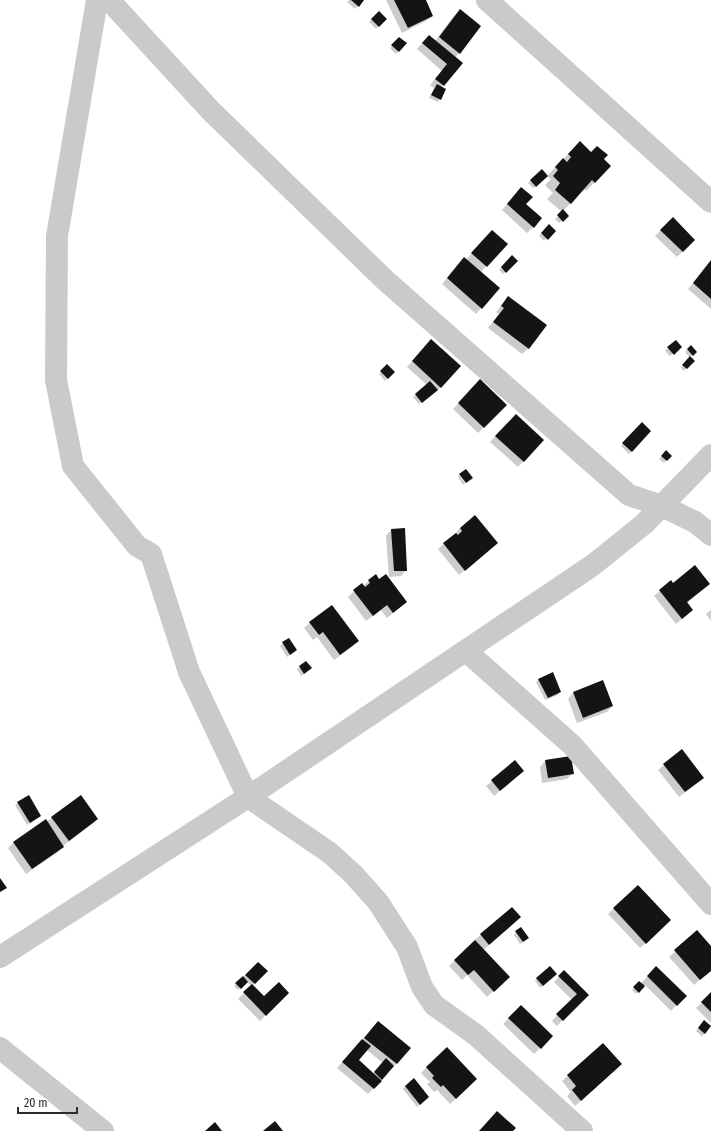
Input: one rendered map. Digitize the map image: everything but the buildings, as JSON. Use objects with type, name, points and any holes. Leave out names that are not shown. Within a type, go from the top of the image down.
[{"type":"street","points":[[97,0],[57,236],[56,380],[72,466],[137,546],[151,554],[189,672],[248,797],[330,853],[354,875],[378,902],[407,947],[422,987],[434,1005],[476,1035],[582,1131]]},
{"type":"street","points":[[109,0],[211,111],[386,280],[629,495],[662,506],[695,522],[711,536]]},
{"type":"street","points":[[487,0],[711,202]]},
{"type":"street","points":[[0,957],[248,797],[593,565],[644,524],[711,455]]},
{"type":"street","points":[[466,651],[572,746],[711,904]]},
{"type":"street","points":[[0,1048],[103,1131]]}]
